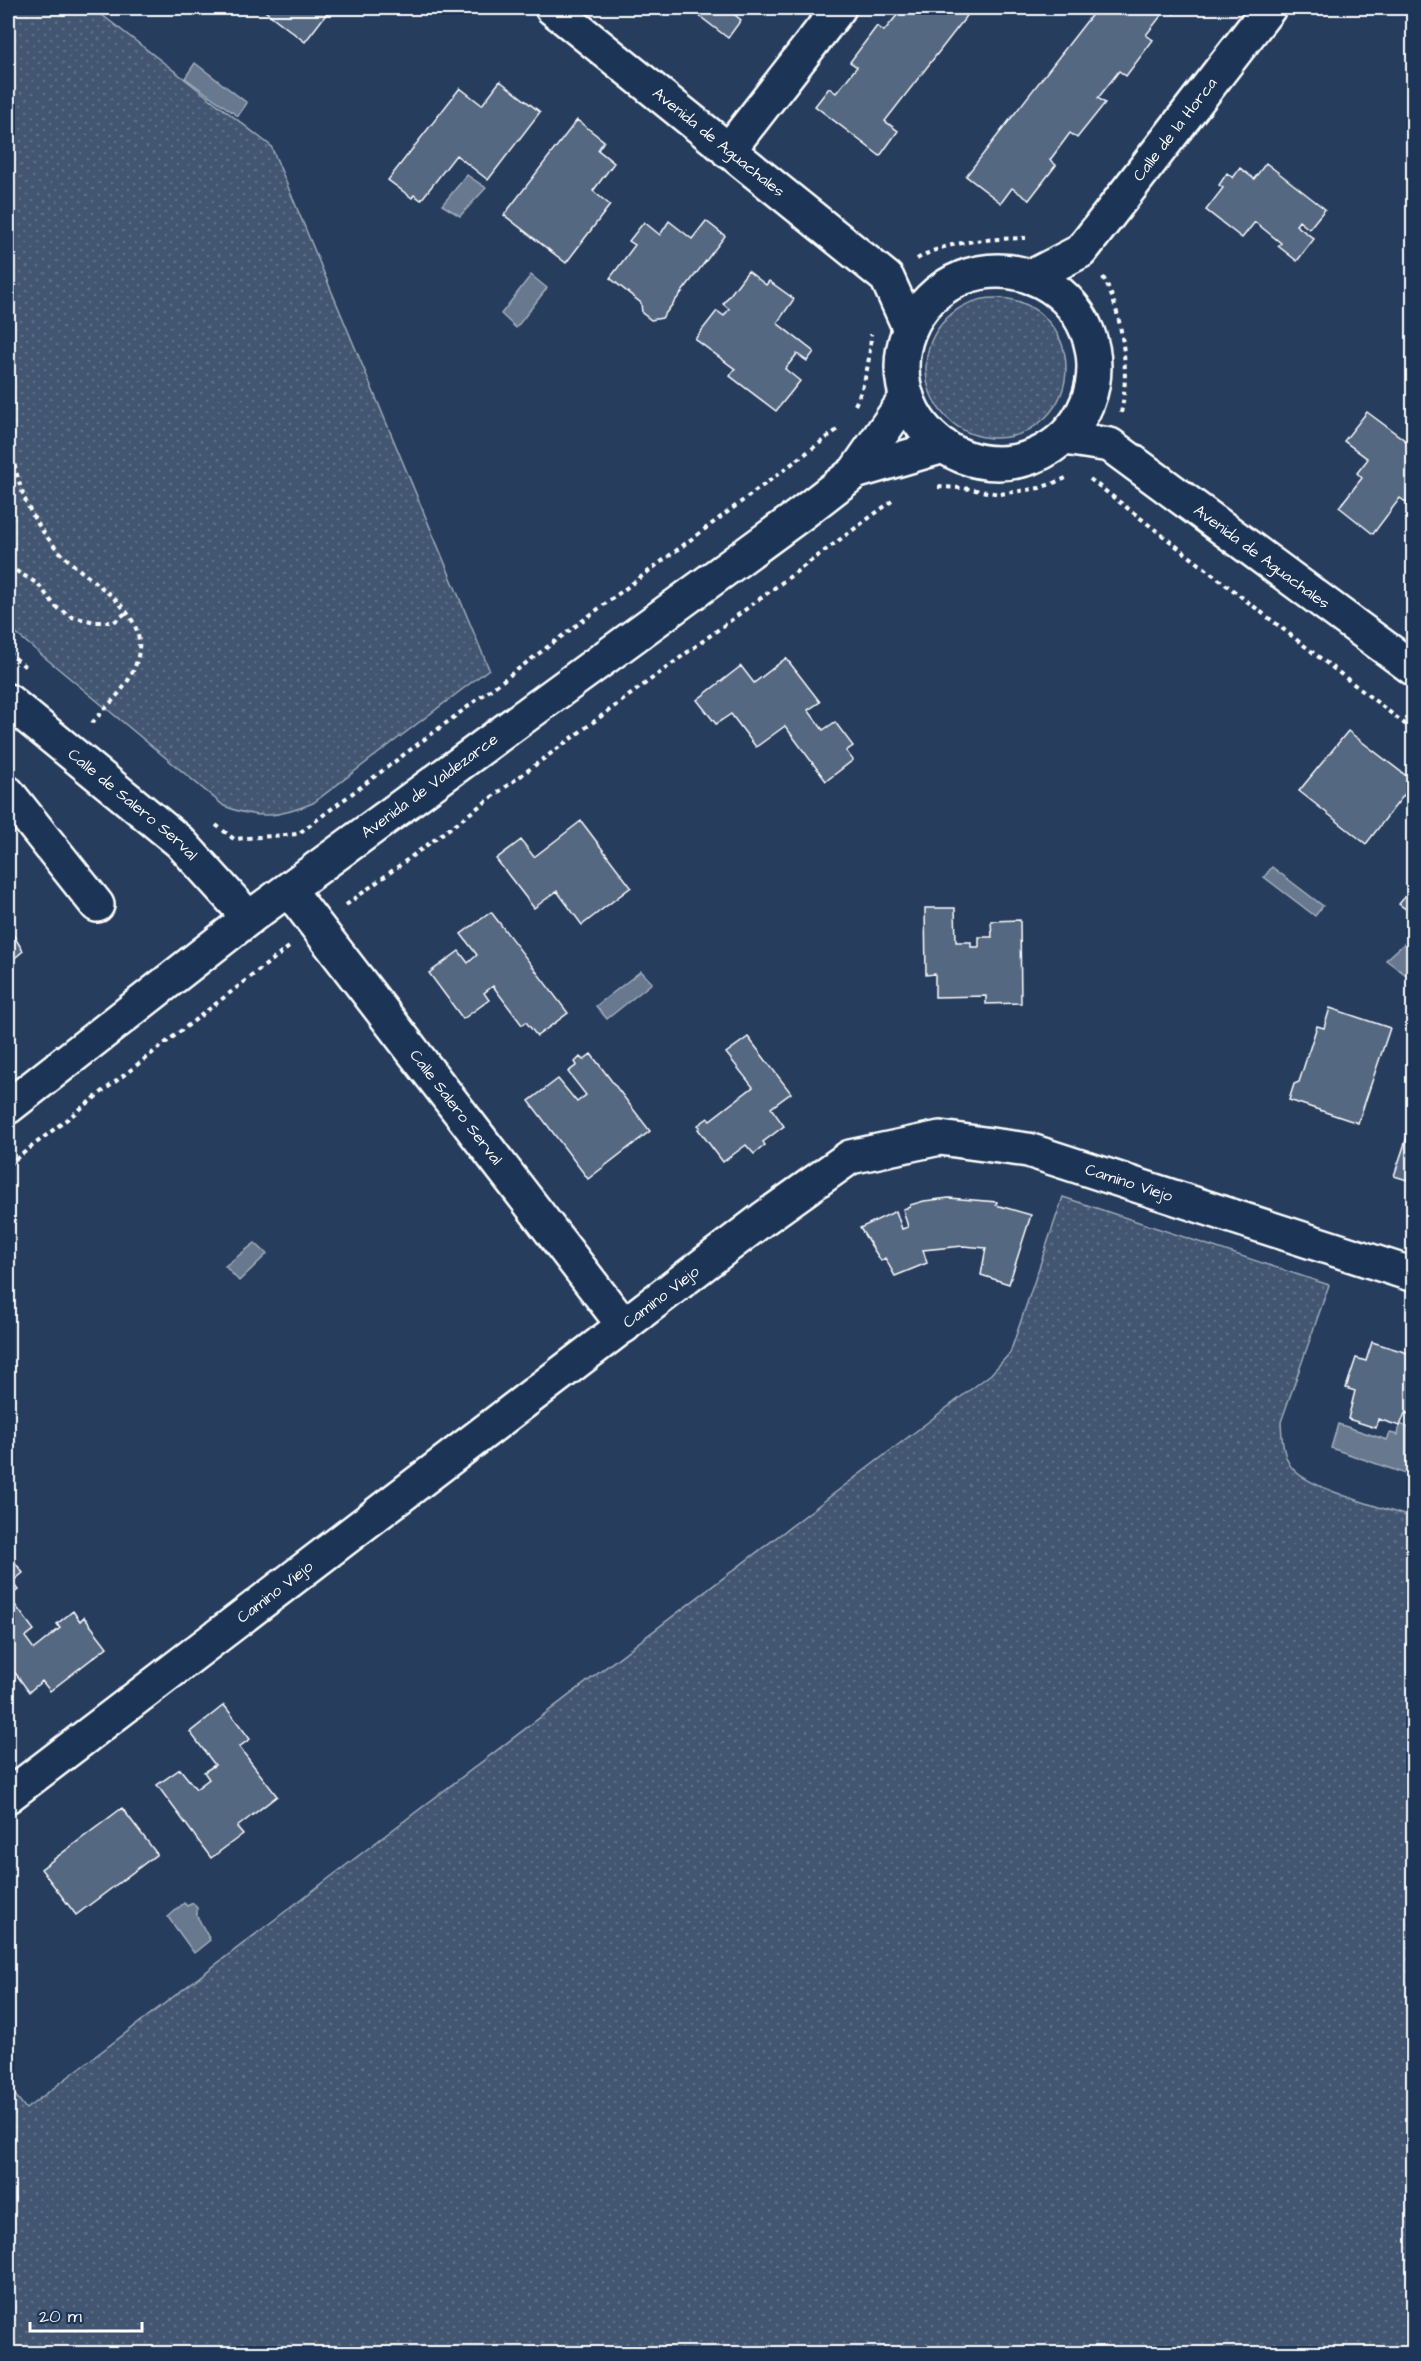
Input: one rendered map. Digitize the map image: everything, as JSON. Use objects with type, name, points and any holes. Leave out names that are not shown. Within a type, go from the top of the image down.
[{"type":"street","name":"Avenida de Aguachales","points":[[552,8],[887,278],[909,327]]},
{"type":"street","points":[[728,151],[839,8]]},
{"type":"street","name":"Calle de la Horca","points":[[1031,277],[1081,251],[1269,8]]},
{"type":"street","name":"Calle de la Horca","points":[[1071,304],[1081,251]]},
{"type":"street","points":[[887,278],[943,283],[985,272],[1020,274],[1050,286],[1071,304],[1085,325],[1092,350],[1094,374],[1089,399],[1065,438],[1031,458],[1001,464],[971,459],[944,446],[922,424],[907,397],[902,365],[909,327],[921,304],[943,283]]},
{"type":"street","name":"Avenida de Valdezarce","points":[[8,1107],[249,918],[801,514],[855,472],[907,397]]},
{"type":"street","name":"Avenida de Aguachales","points":[[1089,399],[1110,445]]},
{"type":"street","name":"Avenida de Aguachales","points":[[1065,438],[1110,445],[1413,669]]},
{"type":"street","name":"Avenida de Valdezarce","points":[[855,472],[944,446]]},
{"type":"street","name":"Calle de Salero Serval","points":[[8,701],[180,842],[249,918]]},
{"type":"street","points":[[8,793],[97,905]]},
{"type":"street","name":"Calle Salero Serval","points":[[289,890],[624,1326]]},
{"type":"street","name":"Camino Viejo","points":[[8,1796],[764,1219],[850,1157],[940,1138],[1028,1150],[1413,1275]]},
{"type":"path","points":[[8,438],[22,490],[36,522],[63,556],[118,602],[134,620],[140,636],[139,659],[129,679],[69,751]]},
{"type":"path","points":[[936,487],[963,488],[1000,494],[1040,488],[1071,476]]},
{"type":"path","points":[[8,1165],[317,927],[897,498]]},
{"type":"path","points":[[8,566],[38,584],[56,608],[72,617],[96,622],[114,622],[127,612]]},
{"type":"shaded area","points":[[8,8],[93,8],[271,146],[489,669],[313,803],[301,808],[279,814],[258,815],[224,806],[8,627]]},
{"type":"shaded area","points":[[195,63],[247,103],[238,116],[185,78]]},
{"type":"shaded area","points":[[467,175],[486,188],[460,216],[442,205]]},
{"type":"shaded area","points":[[531,275],[547,288],[516,328],[501,314]]},
{"type":"shaded area","points":[[996,298],[1023,303],[1045,319],[1061,341],[1066,368],[1061,395],[1045,417],[1023,433],[996,438],[969,433],[947,417],[931,395],[926,368],[931,341],[947,319],[969,303]]},
{"type":"shaded area","points":[[1272,867],[1323,906],[1315,916],[1264,877]]},
{"type":"shaded area","points":[[1405,943],[1413,950],[1413,980],[1386,960]]},
{"type":"shaded area","points":[[641,971],[652,983],[607,1019],[596,1006]]},
{"type":"shaded area","points":[[1063,1197],[1329,1285],[1281,1422],[1283,1447],[1287,1460],[1294,1470],[1317,1485],[1413,1518],[1413,2353],[8,2353],[8,2086],[26,2109],[991,1374],[1010,1353]]},
{"type":"shaded area","points":[[255,1243],[267,1254],[239,1281],[225,1266]]},
{"type":"shaded area","points":[[1338,1424],[1387,1440],[1390,1433],[1398,1435],[1400,1424],[1413,1429],[1413,1453],[1406,1474],[1331,1448]]},
{"type":"shaded area","points":[[184,1903],[187,1906],[193,1903],[197,1908],[197,1916],[210,1940],[194,1953],[168,1917]]},
{"type":"building","points":[[261,8],[331,8],[305,42]]},
{"type":"building","points":[[689,8],[741,8],[735,15],[741,20],[728,38]]},
{"type":"building","points":[[903,8],[973,8],[885,121],[898,131],[880,156],[815,106],[829,88],[836,93],[857,67],[850,62],[877,26],[884,31]]},
{"type":"building","points":[[1097,8],[1167,8],[1146,35],[1153,40],[1126,76],[1119,71],[1098,98],[1105,103],[1077,138],[1070,133],[1050,160],[1056,165],[1029,200],[1012,188],[1001,203],[966,176]]},
{"type":"building","points":[[1167,8],[1179,8],[1174,14]]},
{"type":"building","points":[[500,81],[540,112],[488,180],[456,155],[421,200],[414,195],[412,198],[388,180],[460,88],[482,105]]},
{"type":"building","points":[[577,120],[604,141],[598,150],[614,163],[593,191],[610,205],[566,263],[504,215]]},
{"type":"building","points":[[1266,163],[1325,209],[1309,229],[1299,221],[1296,225],[1314,239],[1297,261],[1278,246],[1281,243],[1255,222],[1242,238],[1206,210],[1223,188],[1219,185],[1227,173],[1233,178],[1240,168],[1254,179]]},
{"type":"building","points":[[669,221],[692,239],[706,221],[725,236],[662,318],[651,320],[642,313],[641,303],[610,278],[635,245],[629,241],[644,222],[660,235]]},
{"type":"building","points":[[748,271],[766,285],[769,281],[794,299],[777,323],[814,352],[807,361],[797,354],[785,369],[800,381],[776,411],[730,376],[735,369],[695,339],[717,311],[724,316],[729,309],[723,304]]},
{"type":"building","points":[[1367,412],[1414,447],[1414,508],[1400,498],[1373,534],[1339,507],[1362,478],[1357,473],[1368,459],[1344,441]]},
{"type":"building","points":[[786,658],[820,702],[808,710],[823,730],[835,722],[853,746],[846,751],[853,760],[826,781],[785,726],[756,747],[731,714],[716,724],[697,700],[741,666],[754,683]]},
{"type":"building","points":[[1348,731],[1414,782],[1366,844],[1299,791]]},
{"type":"building","points":[[581,821],[631,887],[582,925],[557,891],[534,908],[496,859],[521,840],[534,857]]},
{"type":"building","points":[[1414,886],[1414,915],[1399,904]]},
{"type":"building","points":[[925,908],[955,908],[956,942],[971,942],[971,947],[979,947],[979,937],[992,937],[991,921],[1020,920],[1021,1003],[986,1004],[986,996],[935,997],[935,974],[926,975]]},
{"type":"building","points":[[491,912],[568,1013],[537,1036],[526,1022],[522,1025],[493,986],[484,993],[489,1000],[463,1019],[429,973],[459,951],[468,963],[477,955],[461,934]]},
{"type":"building","points":[[8,926],[23,951],[10,962],[14,967],[8,973]]},
{"type":"building","points":[[1330,1008],[1390,1028],[1358,1123],[1289,1100],[1294,1084],[1299,1082],[1317,1026],[1324,1028]]},
{"type":"building","points":[[748,1037],[791,1093],[771,1108],[784,1126],[763,1142],[765,1145],[754,1154],[746,1145],[723,1162],[698,1129],[700,1127],[698,1125],[708,1118],[710,1120],[753,1087],[726,1053]]},
{"type":"building","points":[[591,1054],[650,1131],[588,1179],[529,1101],[558,1079],[577,1102],[586,1095],[568,1072],[577,1065],[575,1062],[580,1057],[583,1060]]},
{"type":"building","points":[[1414,1116],[1414,1182],[1394,1176]]},
{"type":"building","points":[[949,1198],[997,1202],[996,1205],[1031,1215],[1009,1284],[981,1275],[986,1248],[963,1246],[923,1250],[927,1263],[895,1276],[885,1258],[881,1261],[860,1228],[896,1211],[902,1229],[908,1227],[903,1209],[924,1201]]},
{"type":"building","points":[[1372,1342],[1414,1355],[1414,1415],[1405,1413],[1400,1426],[1378,1419],[1376,1428],[1348,1419],[1355,1391],[1346,1388],[1356,1358],[1366,1361]]},
{"type":"building","points":[[13,1560],[23,1573],[12,1582],[18,1590],[9,1597],[34,1630],[25,1637],[34,1649],[60,1628],[57,1624],[73,1611],[80,1621],[84,1617],[107,1647],[50,1691],[42,1681],[29,1692],[8,1663],[8,1564]]},
{"type":"building","points":[[224,1705],[250,1739],[239,1747],[277,1796],[237,1827],[243,1834],[211,1858],[157,1785],[180,1769],[196,1789],[209,1779],[204,1772],[215,1765],[190,1732]]},
{"type":"building","points":[[122,1808],[157,1854],[76,1915],[41,1869]]}]
